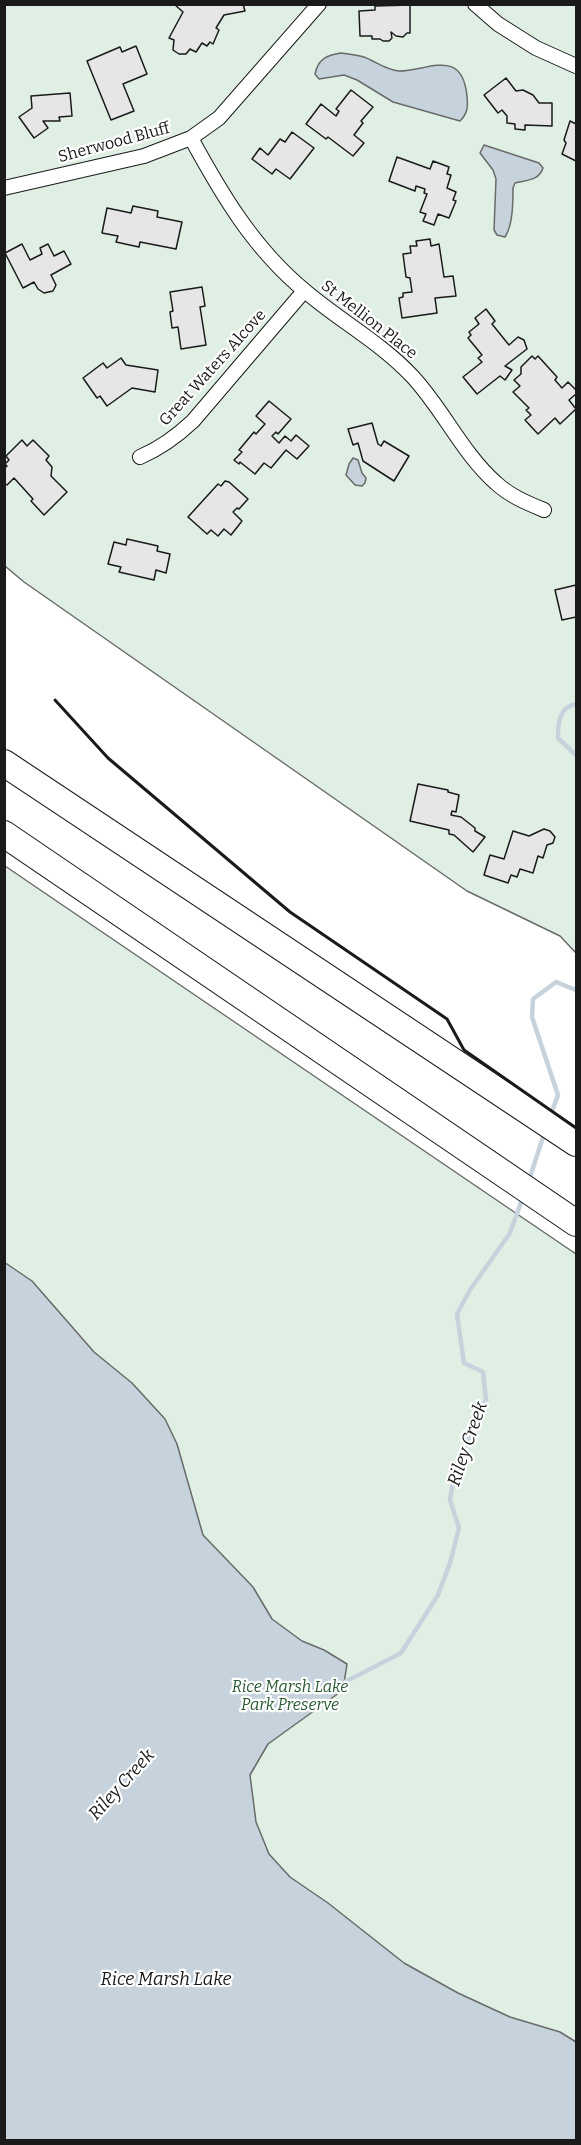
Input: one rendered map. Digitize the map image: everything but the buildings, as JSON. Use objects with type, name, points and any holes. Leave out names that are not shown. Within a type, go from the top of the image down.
[{"type":"highway","points":[[4,763],[576,1143]]},
{"type":"highway","points":[[4,834],[576,1223]]},
{"type":"street","name":"Sherwood Bluff","points":[[4,188],[144,156],[191,138],[219,118],[319,4]]},
{"type":"street","points":[[475,4],[498,24],[536,48],[576,66]]},
{"type":"street","name":"St Mellion Place","points":[[191,138],[222,194],[244,227],[272,260],[304,291],[386,351],[413,376],[496,484],[519,500],[544,510]]},
{"type":"street","name":"Great Waters Alcove","points":[[140,457],[178,436],[193,421],[304,291]]},
{"type":"green space","points":[[4,5],[576,5],[576,953],[560,936],[467,891],[24,582],[5,566]]},
{"type":"green space","name":"Rice Marsh Lake Park Preserve","points":[[5,866],[576,1254],[576,2140],[5,2140]]},
{"type":"water","points":[[341,53],[364,57],[399,71],[442,65],[451,67],[458,71],[464,81],[467,96],[465,115],[460,121],[393,102],[357,80],[344,75],[319,79],[315,74],[321,61],[331,55]]},
{"type":"water","points":[[484,145],[539,163],[543,168],[535,178],[515,183],[511,220],[505,237],[497,235],[494,230],[496,179],[493,170],[480,153]]},
{"type":"water","points":[[353,458],[358,460],[366,478],[362,486],[355,485],[346,475]]},
{"type":"water","name":"Rice Marsh Lake","points":[[4,1262],[32,1281],[94,1352],[132,1383],[165,1419],[177,1444],[203,1535],[253,1587],[272,1619],[302,1641],[324,1650],[347,1664],[343,1690],[268,1744],[250,1775],[256,1822],[269,1854],[290,1877],[328,1903],[404,1963],[458,1993],[510,2017],[560,2032],[576,2042],[576,2140],[5,2140]]},
{"type":"waterway","name":"Riley Creek","points":[[576,704],[566,708],[563,712],[559,721],[558,738],[576,755]]},
{"type":"waterway","name":"Riley Creek","points":[[550,1117],[558,1095],[532,1017],[533,999],[556,982],[576,990]]},
{"type":"waterway","name":"Riley Creek","points":[[529,1180],[545,1131]]},
{"type":"waterway","name":"Riley Creek","points":[[339,1685],[401,1653],[438,1595],[450,1563],[459,1528],[450,1500],[456,1466],[486,1400],[483,1372],[464,1363],[457,1314],[470,1290],[510,1233],[523,1197]]},
{"type":"wall","points":[[55,700],[108,758],[290,912],[447,1019],[464,1050],[576,1128]]}]
